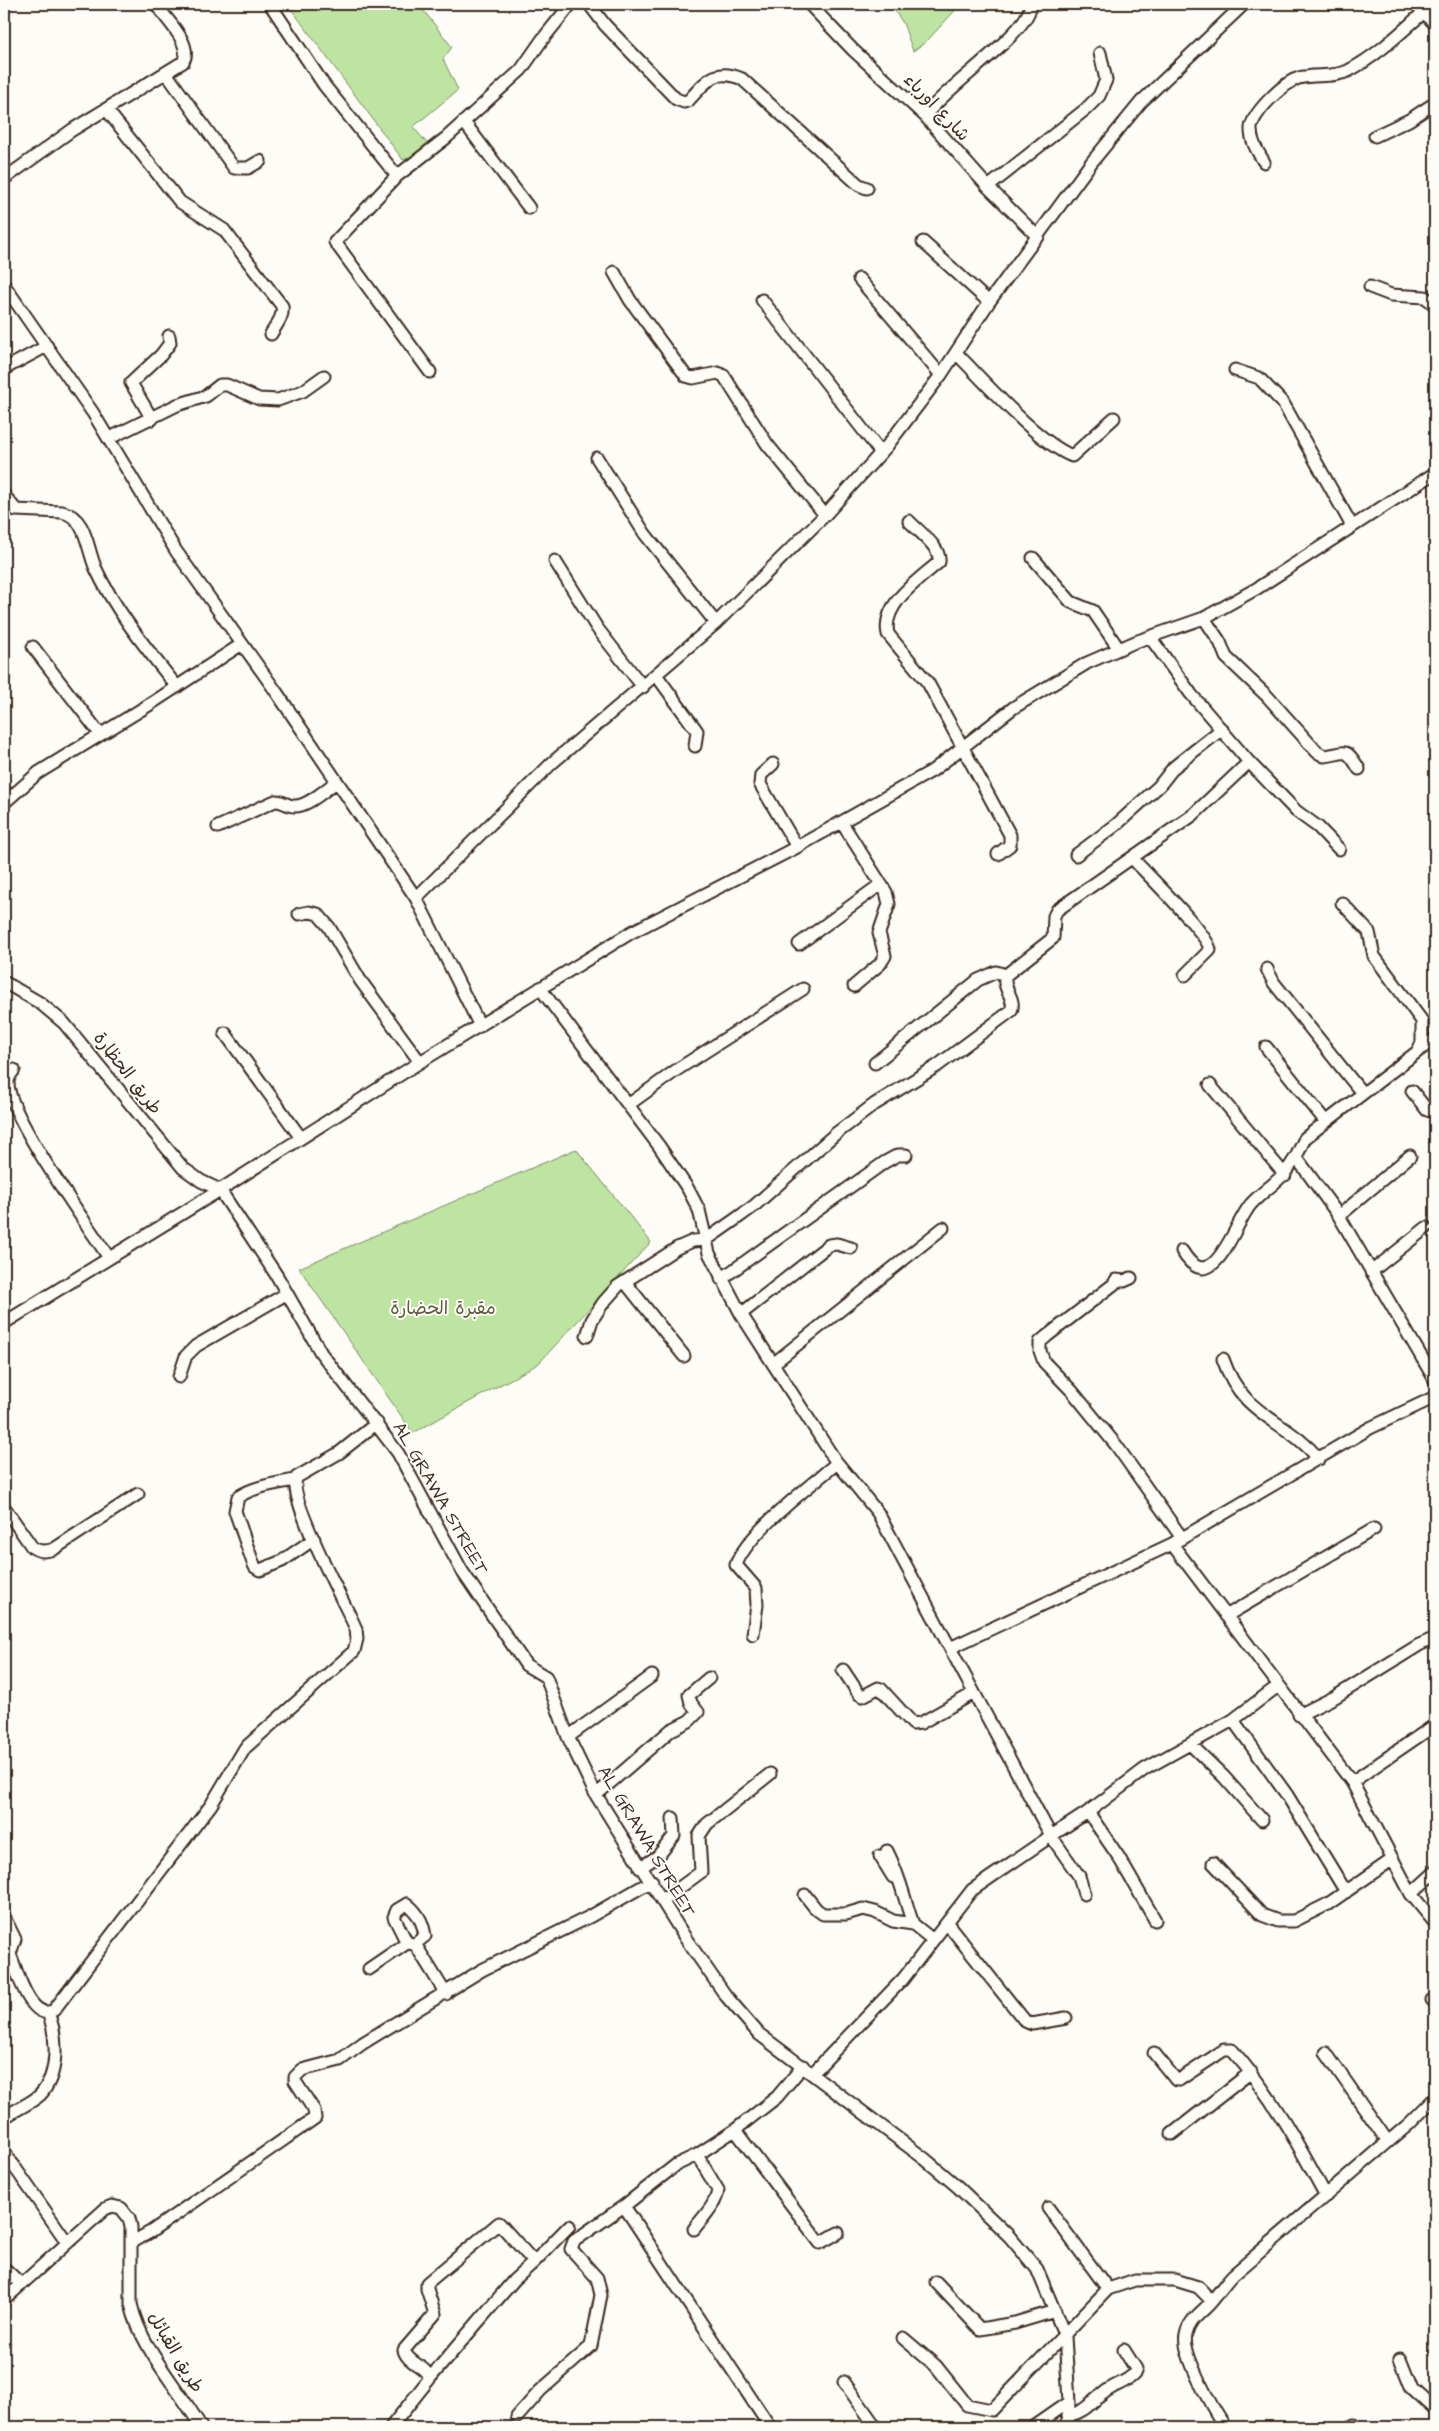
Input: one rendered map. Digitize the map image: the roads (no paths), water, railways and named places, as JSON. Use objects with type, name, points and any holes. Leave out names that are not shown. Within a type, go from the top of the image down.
[{"type":"street","points":[[4,179],[106,109],[183,62],[186,52],[185,46],[156,4]]},
{"type":"street","points":[[270,4],[324,85],[397,176]]},
{"type":"street","points":[[430,372],[335,244],[338,236],[397,176],[464,122],[522,70],[570,4]]},
{"type":"street","points":[[589,4],[605,25],[676,99],[684,102],[688,101],[712,77],[718,74],[729,74],[742,78],[859,185],[867,188]]},
{"type":"street","name":"شارع اورباء","points":[[809,4],[852,50],[925,116],[988,187],[1038,236]]},
{"type":"street","points":[[416,898],[552,763],[657,676],[716,623],[825,515],[881,453],[957,354],[990,302],[1090,163],[1142,102],[1244,4]]},
{"type":"street","points":[[925,116],[942,97],[995,50],[1026,17],[1030,8]]},
{"type":"street","points":[[1264,162],[1252,141],[1250,128],[1263,106],[1274,95],[1298,78],[1345,72],[1366,61],[1420,8],[1435,24]]},
{"type":"street","points":[[988,187],[1086,109],[1099,96],[1106,80],[1100,54]]},
{"type":"street","points":[[166,73],[234,168],[241,170],[260,161]]},
{"type":"street","points":[[1375,136],[1409,120],[1435,103]]},
{"type":"street","points":[[106,109],[180,202],[224,230],[282,306],[282,312],[271,334]]},
{"type":"street","points":[[464,122],[529,208]]},
{"type":"street","points":[[923,242],[990,302]]},
{"type":"street","points":[[614,272],[626,289],[630,300],[686,376],[693,378],[718,373],[724,376],[767,444],[825,515]]},
{"type":"street","points":[[859,279],[941,375]]},
{"type":"street","points":[[4,285],[110,438],[160,528],[416,898],[480,1026]]},
{"type":"street","points":[[1370,287],[1391,295],[1425,296],[1435,305]]},
{"type":"street","points":[[762,300],[881,453]]},
{"type":"street","points":[[152,419],[131,383],[161,355],[170,343],[169,336]]},
{"type":"street","points":[[4,369],[47,346]]},
{"type":"street","points":[[957,354],[1019,416],[1058,448],[1072,456],[1114,418]]},
{"type":"street","points":[[1235,370],[1259,378],[1283,402],[1352,526]]},
{"type":"street","points":[[110,438],[152,419],[177,405],[206,396],[220,385],[227,385],[259,399],[278,400],[303,392],[324,376]]},
{"type":"street","points":[[597,458],[645,534],[716,623]]},
{"type":"street","points":[[4,1323],[220,1190],[420,1062],[632,932],[842,823],[932,771],[1013,708],[1087,663],[1150,637],[1204,618],[1256,589],[1435,473]]},
{"type":"street","points":[[4,495],[18,511],[62,512],[69,513],[76,519],[96,569],[119,609],[177,687]]},
{"type":"street","points":[[910,521],[940,556],[939,562],[894,605],[887,630],[928,684],[1011,839],[1008,848],[998,854]]},
{"type":"street","points":[[1033,558],[1071,602],[1093,611],[1120,649]]},
{"type":"street","points":[[555,561],[598,628],[643,687]]},
{"type":"street","points":[[1204,618],[1220,642],[1224,654],[1267,696],[1317,752],[1324,756],[1343,751],[1347,752],[1359,769]]},
{"type":"street","points":[[1150,637],[1186,688],[1249,762],[1296,811],[1318,827],[1339,849]]},
{"type":"street","points":[[4,803],[38,773],[177,687],[242,644]]},
{"type":"street","points":[[33,648],[100,734]]},
{"type":"street","points":[[657,676],[697,731],[695,746]]},
{"type":"street","points":[[1076,854],[1116,825],[1159,786],[1174,767],[1222,730]]},
{"type":"street","points":[[587,1336],[592,1320],[612,1291],[685,1244],[706,1240],[754,1206],[834,1135],[875,1104],[937,1066],[1011,1011],[1013,1004],[1005,983],[1006,975],[1053,938],[1054,916],[1057,910],[1194,815],[1249,762]]},
{"type":"street","points":[[773,764],[761,775],[760,784],[796,847]]},
{"type":"street","points":[[218,827],[275,801],[280,800],[292,806],[300,806],[336,782]]},
{"type":"street","points":[[842,823],[881,884],[889,904],[879,930],[885,956],[880,964],[854,986]]},
{"type":"street","points":[[1133,859],[1197,928],[1210,945],[1210,950],[1185,975]]},
{"type":"street","points":[[799,944],[881,884]]},
{"type":"street","points":[[1342,903],[1370,932],[1375,958],[1422,1021],[1422,1044],[1417,1052]]},
{"type":"street","points":[[299,914],[309,912],[318,914],[329,927],[360,980],[420,1062]]},
{"type":"street","points":[[1268,969],[1274,983],[1362,1093]]},
{"type":"street","points":[[875,1063],[978,980],[996,972],[1006,975]]},
{"type":"street","name":"طريق الحظارة","points":[[4,982],[40,1003],[64,1023],[180,1164],[201,1181],[220,1190]]},
{"type":"street","points":[[540,988],[660,1146],[695,1201],[699,1210],[709,1253],[721,1279],[741,1314],[837,1463],[878,1513],[1051,1836],[1079,1876],[1084,1894]]},
{"type":"street","points":[[628,1105],[678,1069],[803,989]]},
{"type":"street","points":[[226,1034],[301,1138]]},
{"type":"street","points":[[1182,1251],[1195,1267],[1204,1269],[1209,1266],[1224,1251],[1251,1204],[1285,1175],[1296,1157],[1300,1143],[1362,1093],[1435,1039]]},
{"type":"street","points":[[1266,1047],[1326,1122]]},
{"type":"street","points":[[14,1070],[9,1077],[8,1084],[12,1099],[27,1132],[109,1258]]},
{"type":"street","points":[[1210,1085],[1285,1175]]},
{"type":"street","points":[[1412,1091],[1427,1110],[1430,1111],[1435,1107]]},
{"type":"street","points":[[721,1279],[885,1162],[898,1156],[906,1155]]},
{"type":"street","points":[[1338,1216],[1410,1156]]},
{"type":"street","points":[[1296,1157],[1338,1216],[1435,1380]]},
{"type":"street","name":"AL GRAWA STREET","points":[[220,1190],[321,1353],[377,1423],[406,1465],[462,1571],[526,1665],[546,1677],[568,1737],[596,1795],[640,1868],[652,1881],[686,1940],[726,1996],[759,2034],[925,2159],[1009,2236],[1037,2268],[1065,2336],[1069,2402],[1068,2422]]},
{"type":"street","points":[[773,1364],[942,1228]]},
{"type":"street","points":[[1371,1272],[1426,1228]]},
{"type":"street","points":[[741,1314],[829,1245],[837,1244],[852,1248]]},
{"type":"street","points":[[1131,1278],[1124,1281],[1116,1280],[1114,1284],[1040,1342],[1040,1351],[1044,1362],[1072,1391],[1116,1445],[1226,1616],[1299,1715],[1352,1782],[1410,1894],[1435,1923]]},
{"type":"street","points":[[625,1282],[684,1356]]},
{"type":"street","points":[[179,1377],[186,1356],[196,1346],[286,1294]]},
{"type":"street","points":[[1223,1359],[1234,1384],[1244,1398],[1291,1435],[1302,1441],[1319,1459]]},
{"type":"street","points":[[950,1648],[1177,1541],[1370,1428],[1433,1401]]},
{"type":"street","points":[[314,1539],[282,1561],[260,1570],[255,1567],[252,1560],[235,1511],[238,1497],[261,1486],[295,1480],[306,1471],[339,1453],[377,1423]]},
{"type":"street","points":[[753,1634],[757,1605],[756,1588],[736,1565],[738,1557],[770,1520],[837,1463]]},
{"type":"street","points":[[4,1917],[15,1939],[10,1954],[22,1984],[33,2005],[41,2012],[48,2013],[54,2010],[211,1805],[245,1748],[354,1651],[357,1639],[356,1629],[297,1501],[295,1480]]},
{"type":"street","points":[[4,1507],[32,1547],[46,1552],[54,1549],[138,1494]]},
{"type":"street","points":[[1226,1616],[1374,1529]]},
{"type":"street","points":[[1299,1715],[1335,1697],[1419,1645],[1435,1638]]},
{"type":"street","points":[[843,1670],[859,1694],[863,1696],[878,1688],[882,1689],[913,1724],[921,1722],[974,1693]]},
{"type":"street","points":[[568,1737],[652,1676]]},
{"type":"street","points":[[596,1795],[671,1730],[689,1721],[698,1712],[691,1703],[689,1695],[709,1678]]},
{"type":"street","points":[[812,2074],[896,1986],[972,1890],[1088,1812],[1146,1769],[1233,1720],[1278,1686]]},
{"type":"street","points":[[1233,1720],[1287,1795],[1346,1892]]},
{"type":"street","points":[[1352,1782],[1435,1725]]},
{"type":"street","points":[[1190,1744],[1224,1777],[1262,1820]]},
{"type":"street","points":[[663,1900],[701,1872],[699,1836],[707,1824],[770,1774]]},
{"type":"street","points":[[1088,1812],[1118,1856],[1155,1920]]},
{"type":"street","points":[[640,1868],[658,1856],[674,1836],[674,1818]]},
{"type":"street","points":[[884,1853],[900,1876],[902,1894],[913,1924]]},
{"type":"street","points":[[1213,1864],[1262,1914],[1278,1921],[1294,1921],[1328,1904],[1393,1859]]},
{"type":"street","points":[[1410,1894],[1435,1872]]},
{"type":"street","points":[[131,2243],[152,2231],[315,2118],[314,2110],[295,2082],[299,2072],[346,2057],[363,2043],[446,1994],[482,1970],[591,1916],[652,1881]]},
{"type":"street","points":[[805,1895],[816,1909],[823,1914],[846,1914],[863,1909],[893,1921],[913,1924],[933,1940]]},
{"type":"street","points":[[947,1923],[1025,2021],[1032,2024],[1066,2018]]},
{"type":"street","points":[[4,1947],[15,1939]]},
{"type":"street","points":[[369,1969],[411,1943],[446,1994]]},
{"type":"street","points":[[4,2118],[39,2095],[53,2072],[55,2037],[48,2013]]},
{"type":"street","points":[[1154,2053],[1176,2080],[1179,2080],[1229,2048],[1250,2072],[1292,2133],[1326,2196]]},
{"type":"street","points":[[1326,2053],[1388,2142]]},
{"type":"street","points":[[517,2417],[540,2391],[591,2346],[601,2295],[597,2278],[571,2249],[574,2241],[624,2206],[676,2165],[697,2155],[735,2130],[777,2097],[803,2066]]},
{"type":"street","points":[[1172,2134],[1250,2072]]},
{"type":"street","points":[[1225,2427],[1202,2388],[1187,2348],[1185,2336],[1194,2317],[1212,2301],[1217,2292],[1234,2275],[1388,2142],[1435,2098]]},
{"type":"street","points":[[735,2130],[820,2242],[838,2233]]},
{"type":"street","points":[[4,2152],[67,2242]]},
{"type":"street","points":[[694,2229],[717,2197],[718,2190],[697,2155]]},
{"type":"street","name":"طريق القبائل","points":[[4,2300],[105,2209],[112,2206],[121,2208],[129,2218],[131,2243],[130,2304],[133,2313],[152,2352],[201,2427]]},
{"type":"street","points":[[624,2206],[770,2427]]},
{"type":"street","points":[[1048,2208],[1108,2289]]},
{"type":"street","points":[[430,2378],[427,2372],[406,2355],[404,2350],[434,2316],[427,2289],[428,2284],[499,2224],[534,2262]]},
{"type":"street","points":[[391,2427],[430,2378],[514,2280],[569,2226]]},
{"type":"street","points":[[4,2268],[22,2284]]},
{"type":"street","points":[[903,2338],[936,2366],[966,2405],[992,2410],[1108,2289],[1134,2280],[1158,2278],[1198,2287],[1212,2301]]},
{"type":"street","points":[[936,2282],[980,2329],[1015,2323],[1055,2311]]},
{"type":"street","points":[[1068,2422],[1091,2406],[1102,2394],[1134,2374],[1136,2369],[1124,2350]]},
{"type":"street","points":[[1400,2359],[1412,2389],[1435,2410]]},
{"type":"street","points":[[844,2382],[876,2427]]},
{"type":"street","points":[[1033,2427],[1069,2402]]},
{"type":"park label","name":"مقبرة الحضارة","points":[[443,1308]]}]
